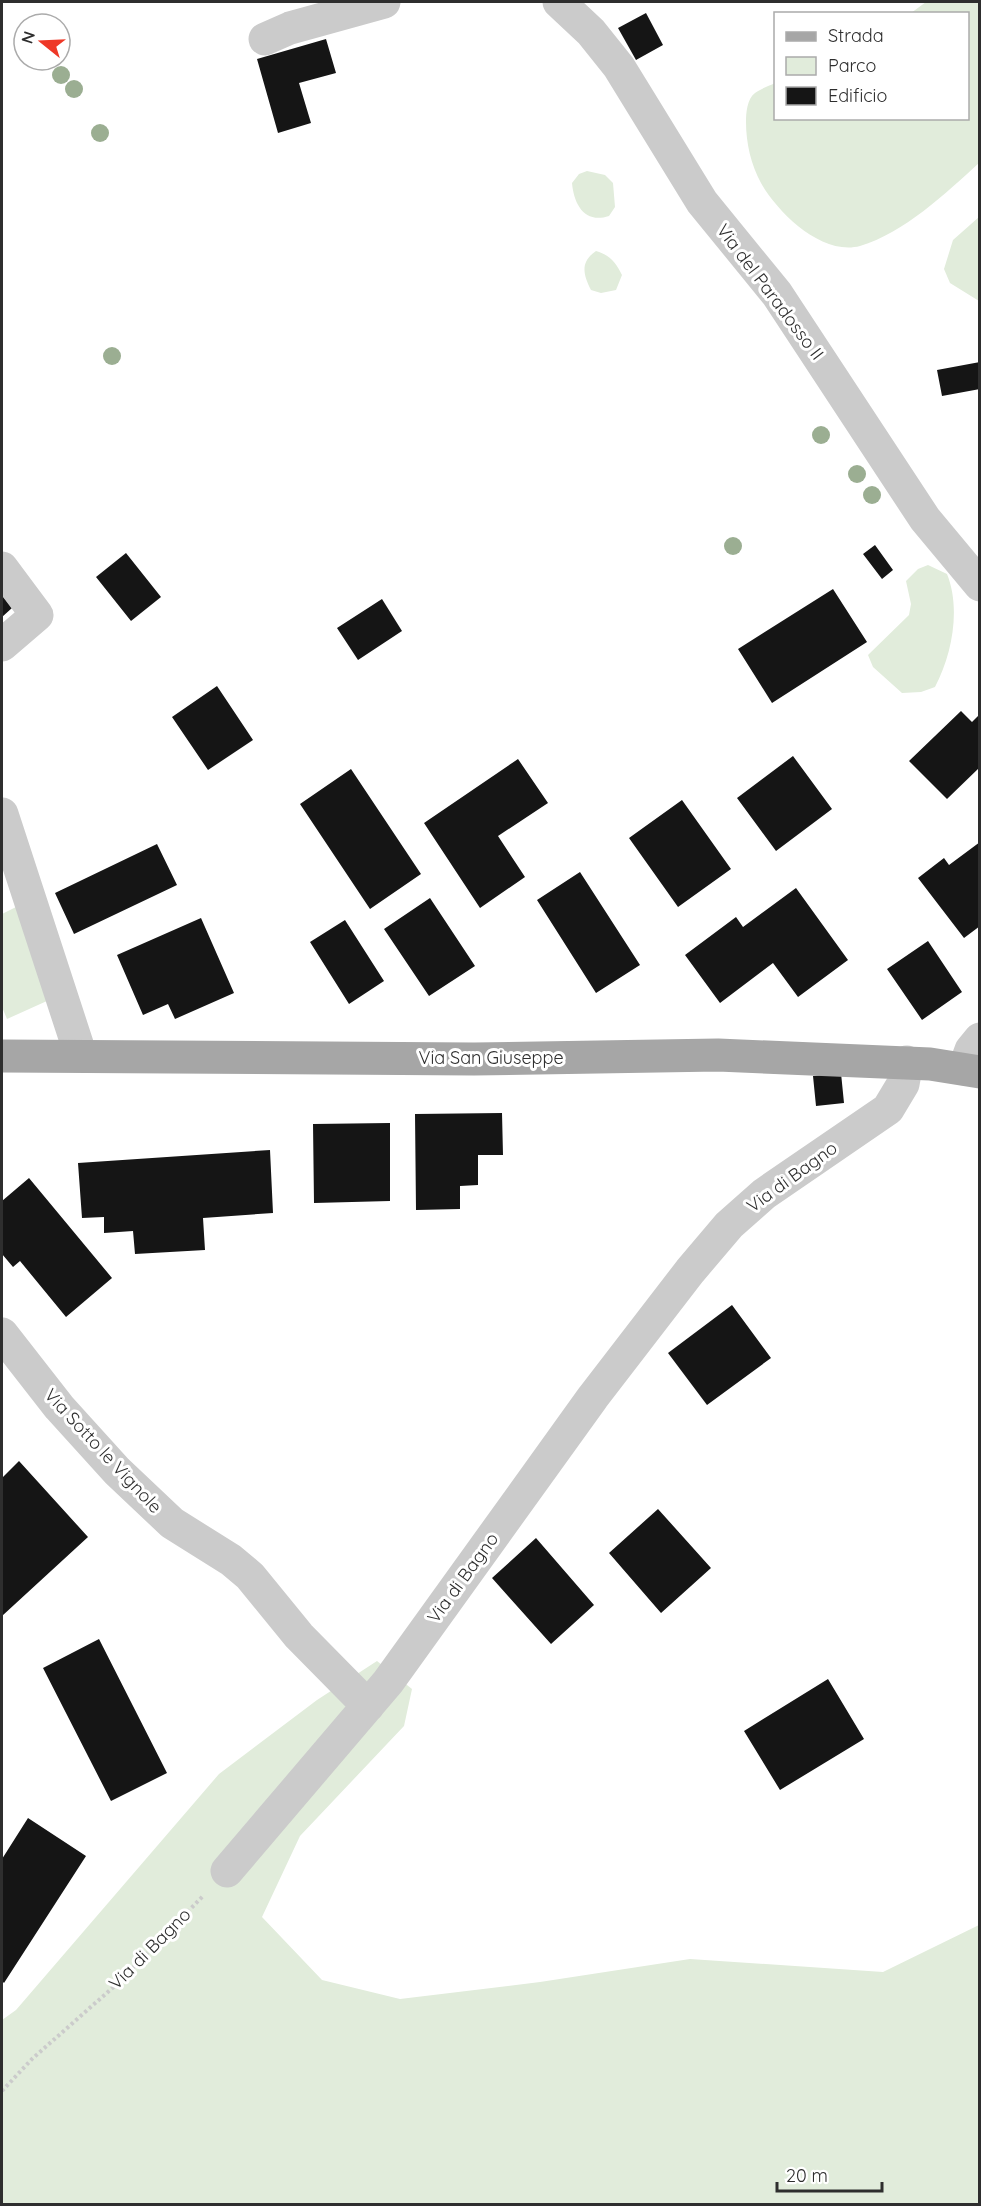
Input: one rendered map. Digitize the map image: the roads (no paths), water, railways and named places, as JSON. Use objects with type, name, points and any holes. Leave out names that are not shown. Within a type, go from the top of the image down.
[{"type":"main road","name":"Via San Giuseppe","points":[[2,1056],[474,1059],[718,1055],[907,1062],[972,1070]]},
{"type":"street","points":[[265,39],[290,28],[384,2]]},
{"type":"street","name":"Via del Paradosso II","points":[[559,2],[591,32],[619,67],[702,202],[777,294],[925,519],[980,585]]},
{"type":"street","points":[[2,568],[37,615],[2,645]]},
{"type":"street","points":[[2,814],[81,1056]]},
{"type":"street","points":[[972,1070],[971,1050],[980,1039]]},
{"type":"street","name":"Via di Bagno","points":[[227,1871],[388,1682],[644,1328],[690,1270],[729,1225],[764,1194],[888,1109],[903,1084],[907,1062]]},
{"type":"street","name":"Via Sotto le Vignole","points":[[2,1334],[59,1407],[117,1471],[172,1523],[231,1560],[250,1576],[299,1636],[368,1706]]}]
